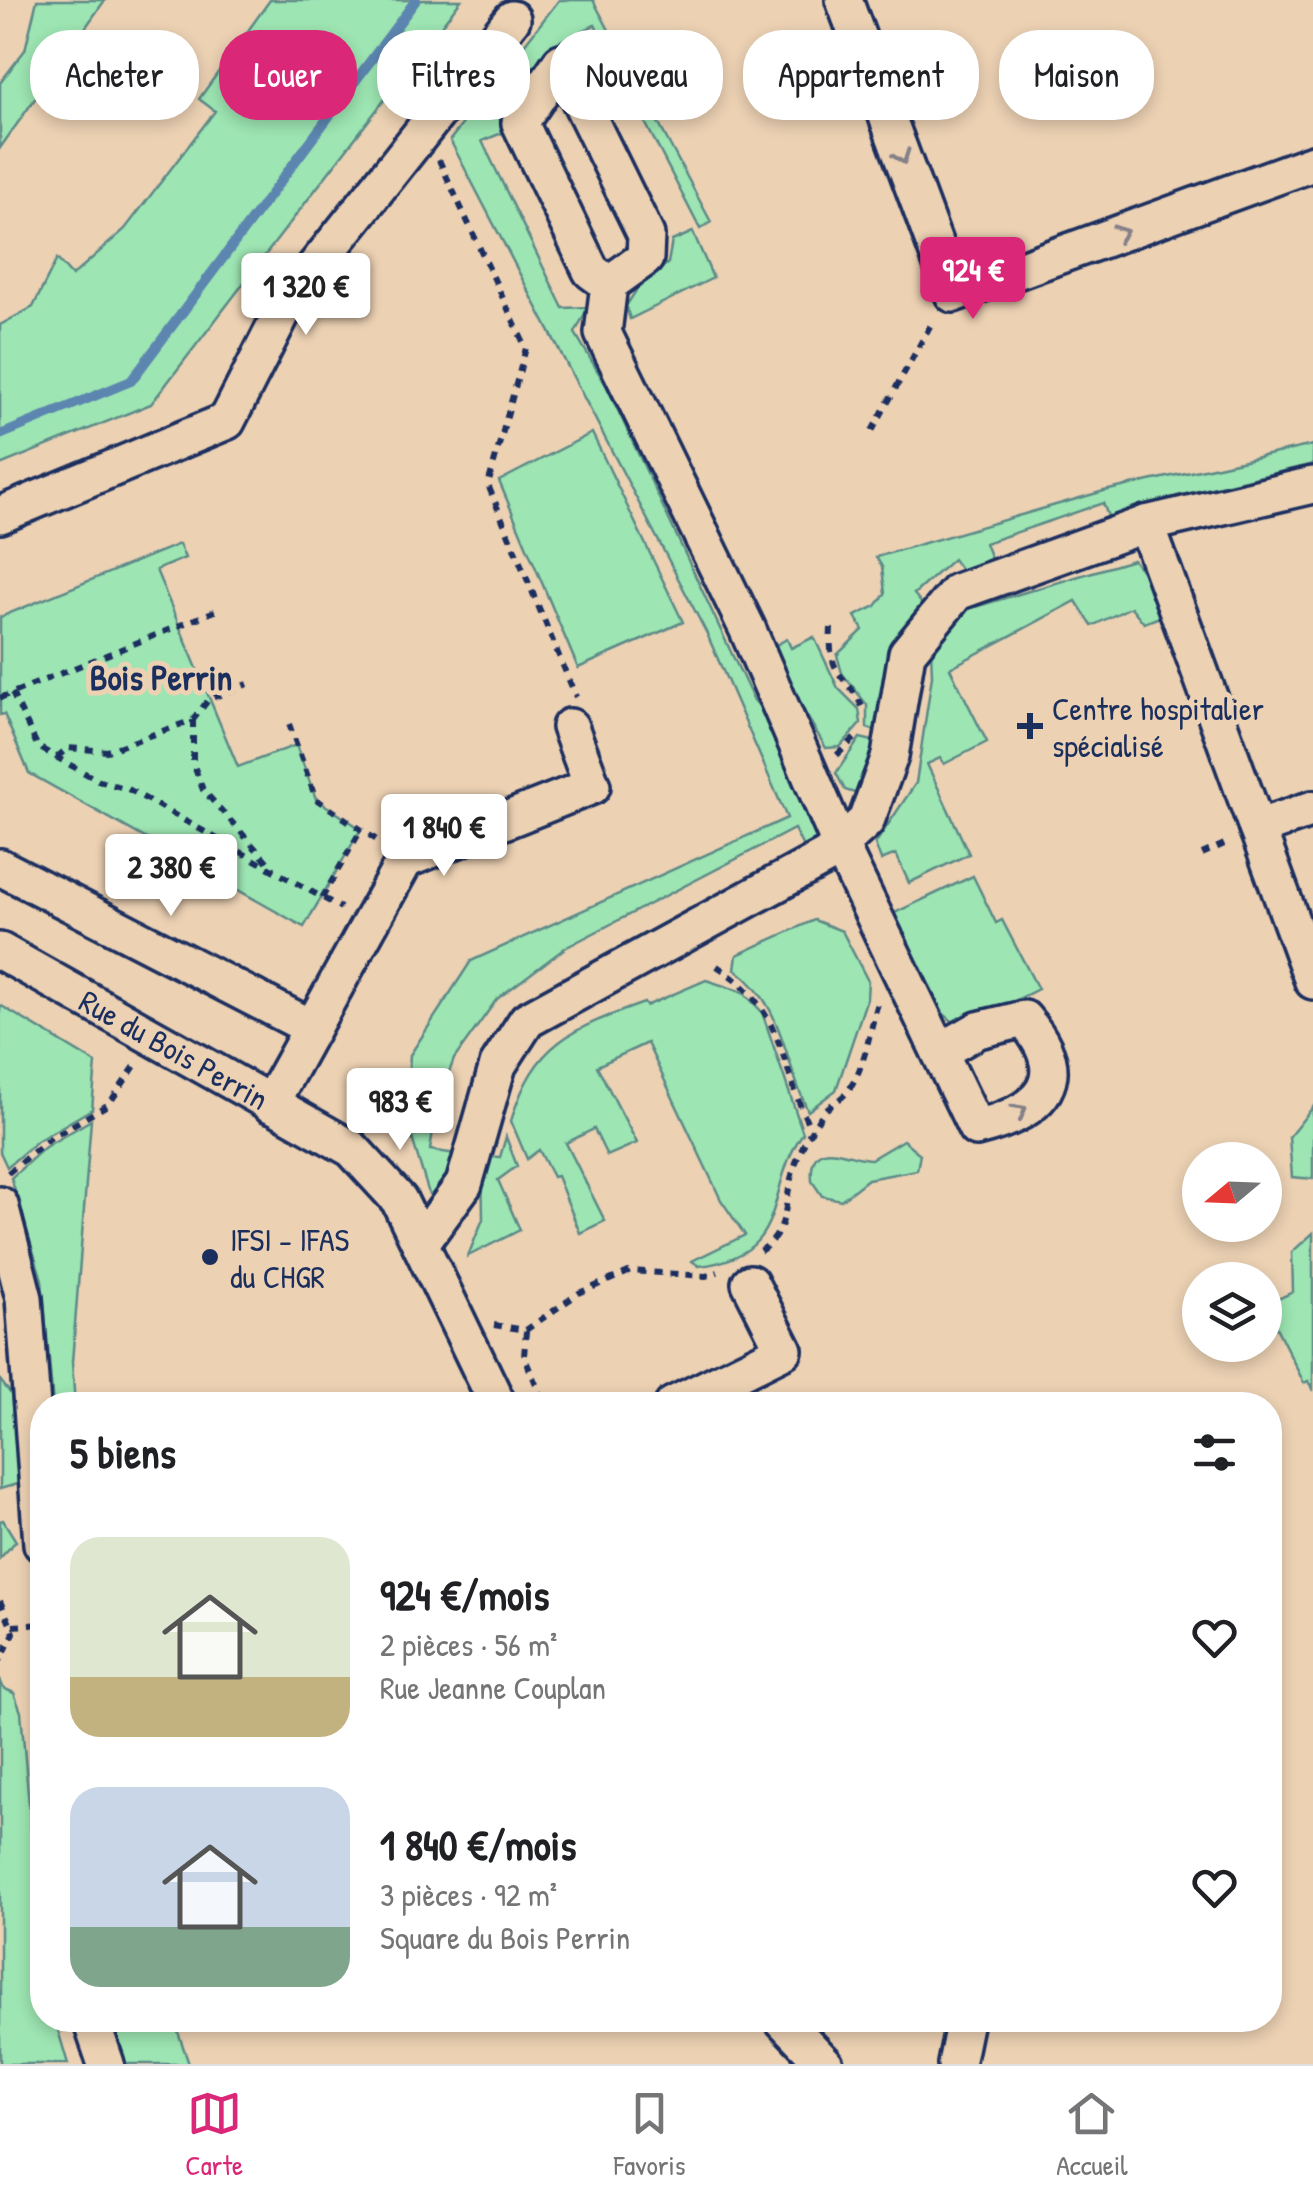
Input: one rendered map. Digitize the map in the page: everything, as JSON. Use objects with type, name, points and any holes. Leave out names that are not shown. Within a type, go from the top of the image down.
[{"type":"street","points":[[844,0],[953,294],[1313,163]]},
{"type":"street","points":[[0,515],[227,421],[288,301],[512,19]]},
{"type":"street","points":[[609,284],[591,272],[520,123],[561,62],[646,235],[646,258],[609,284],[603,333],[747,628],[841,847],[941,1051]]},
{"type":"street","points":[[423,1240],[464,1184],[498,1064],[527,1020],[841,847],[866,820],[890,756],[907,653],[957,592],[1146,524],[1313,485]]},
{"type":"street","points":[[1146,524],[1313,981]]},
{"type":"street","points":[[270,1104],[405,860],[592,786],[570,727]]},
{"type":"street","points":[[1257,828],[1313,809]]},
{"type":"street","points":[[0,868],[312,1028]]},
{"type":"street","name":"Rue du Bois Perrin","points":[[0,951],[352,1149],[400,1200],[423,1240],[492,1392]]},
{"type":"street","points":[[0,1204],[24,1298],[31,1392]]},
{"type":"street","points":[[699,1392],[784,1350],[743,1269]]},
{"type":"street","points":[[96,2032],[106,2064]]},
{"type":"street","points":[[795,2032],[825,2064]]},
{"type":"street","points":[[956,2064],[962,2032]]},
{"type":"path","points":[[426,132],[526,348],[488,485],[579,706],[570,727]]},
{"type":"path","points":[[872,432],[951,288]]},
{"type":"path","points":[[0,698],[220,609]]},
{"type":"path","points":[[831,628],[830,652],[835,671],[854,691],[865,717]]},
{"type":"path","points":[[57,757],[68,748],[107,752],[193,720],[209,698],[248,684]]},
{"type":"path","points":[[12,692],[38,747],[98,781],[128,789],[370,924]]},
{"type":"path","points":[[193,720],[193,763],[203,790],[278,874]]},
{"type":"path","points":[[289,724],[316,799],[405,860]]},
{"type":"path","points":[[811,773],[861,732]]},
{"type":"path","points":[[322,898],[361,829]]},
{"type":"path","points":[[716,966],[746,986],[766,1009],[793,1092],[811,1131]]},
{"type":"path","points":[[467,1337],[498,1324],[526,1330],[590,1288],[631,1272],[706,1276],[743,1269],[772,1243],[787,1214],[792,1176],[811,1131],[826,1110],[847,1092],[862,1061],[880,996]]},
{"type":"path","points":[[0,1181],[49,1138],[109,1104],[155,1038]]},
{"type":"path","points":[[526,1330],[524,1356],[539,1392]]},
{"type":"path","points":[[0,1601],[13,1626],[10,1648],[0,1662]]},
{"type":"path","points":[[13,1626],[30,1625]]},
{"type":"green space","points":[[37,0],[105,0],[84,30],[30,30],[30,106],[0,148],[0,83],[25,50]]},
{"type":"green space","points":[[270,0],[461,0],[438,30],[377,30],[377,109],[151,404],[0,465],[0,325],[33,307],[57,259],[72,276],[125,229],[215,111],[199,99],[219,71],[219,120],[357,120],[357,30],[248,30]]},
{"type":"green space","points":[[559,0],[593,0],[609,30],[598,30],[595,25],[584,30],[550,30],[550,52],[530,82],[530,37]]},
{"type":"green space","points":[[466,120],[504,120],[507,131],[482,141],[563,308],[588,307],[575,333],[606,385],[753,699],[770,718],[819,837],[805,851],[794,829],[565,948],[497,999],[454,1059],[437,1105],[430,1150],[456,1154],[437,1202],[429,1194],[406,1118],[410,1055],[471,961],[787,818],[707,634],[450,140]]},
{"type":"green space","points":[[644,120],[657,120],[711,222],[700,229]]},
{"type":"green space","points":[[693,232],[713,278],[630,319],[626,306],[639,286],[668,263],[672,241]]},
{"type":"green space","points":[[592,433],[683,622],[578,668],[499,481]]},
{"type":"green space","points":[[1313,445],[1313,464],[1177,496],[1109,519],[1103,503],[985,543],[995,569],[969,581],[953,559],[914,594],[930,614],[882,733],[867,728],[867,705],[842,673],[837,655],[863,630],[855,616],[876,606],[885,594],[882,567],[876,557],[1104,491]]},
{"type":"green space","points":[[179,544],[185,558],[156,570],[238,767],[296,745],[316,799],[361,829],[304,927],[29,773],[4,714],[0,715],[0,617]]},
{"type":"green space","points":[[1133,560],[1167,602],[1160,617],[1144,623],[1131,607],[1092,626],[1076,601],[950,668],[987,742],[944,764],[940,758],[927,764],[969,854],[909,883],[896,854],[881,860],[875,844],[916,783],[932,676],[931,648],[965,610]]},
{"type":"green space","points":[[814,637],[838,688],[859,709],[861,723],[840,747],[826,748],[767,650],[787,639],[791,648]]},
{"type":"green space","points":[[860,738],[881,743],[861,795],[845,790],[836,773]]},
{"type":"green space","points":[[973,876],[996,923],[1002,920],[1038,989],[971,1023],[956,1024],[935,1007],[890,915]]},
{"type":"green space","points":[[814,920],[842,931],[868,981],[867,998],[836,1090],[808,1111],[773,1016],[764,999],[735,969],[737,955]]},
{"type":"green space","points":[[706,980],[743,992],[762,1012],[803,1133],[791,1154],[763,1234],[729,1259],[699,1266],[692,1261],[745,1235],[721,1200],[647,1043],[597,1066],[637,1143],[607,1156],[594,1129],[566,1143],[605,1221],[580,1233],[557,1176],[553,1177],[539,1150],[527,1159],[511,1121],[531,1073],[559,1042],[596,1021],[644,1003],[646,1006]]},
{"type":"green space","points":[[0,1005],[96,1063],[92,1109],[37,1141],[7,1167],[0,1152]]},
{"type":"green space","points":[[1313,1107],[1313,1179],[1292,1177],[1289,1137]]},
{"type":"green space","points":[[91,1120],[72,1362],[74,1392],[52,1392],[42,1280],[11,1178],[45,1147]]},
{"type":"green space","points":[[506,1137],[517,1166],[498,1180],[520,1230],[468,1256],[483,1219],[482,1156],[500,1157]]},
{"type":"green space","points":[[903,1140],[920,1154],[917,1170],[868,1179],[841,1200],[822,1196],[812,1181],[812,1166],[816,1156],[823,1152],[871,1159]]},
{"type":"green space","points":[[1313,1233],[1313,1391],[1308,1381],[1304,1383],[1282,1339],[1282,1297],[1293,1292],[1292,1252]]},
{"type":"green space","points":[[0,1380],[11,1394],[19,1475],[17,1484],[0,1489]]},
{"type":"green space","points":[[0,1521],[16,1541],[0,1558]]},
{"type":"green space","points":[[0,1679],[3,1688],[14,1693],[21,1712],[30,1816],[30,2032],[59,2032],[68,2064],[0,2064]]},
{"type":"green space","points":[[115,2032],[178,2032],[189,2064],[126,2064]]},
{"type":"waterway","points":[[0,435],[131,381],[416,0]]},
{"type":"place","name":"Centre hospitalier spécialisé","points":[[1030,726]]},
{"type":"place","name":"IFSI - IFAS du CHGR","points":[[210,1257]]},
{"type":"district","name":"Bois Perrin","points":[[161,677]]}]
